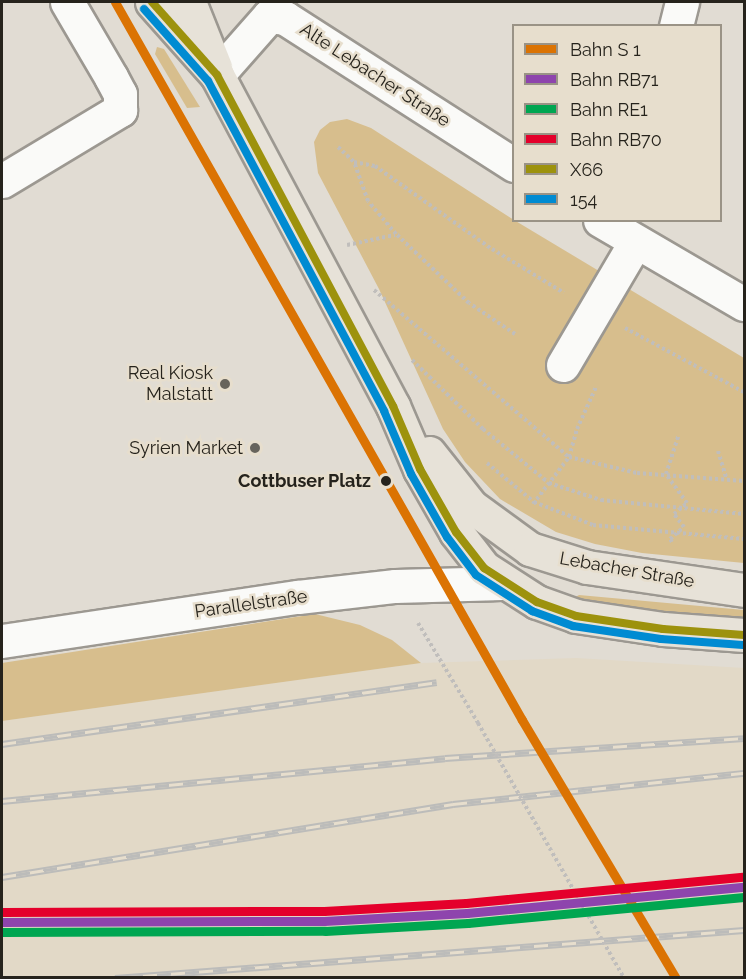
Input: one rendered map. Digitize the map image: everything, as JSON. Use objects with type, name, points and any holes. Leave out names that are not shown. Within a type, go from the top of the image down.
[{"type":"main road","name":"Lebacher Straße","points":[[152,2],[217,75]]},
{"type":"main road","name":"Lebacher Straße","points":[[189,2],[217,75],[393,406],[420,469],[456,532],[484,568],[502,582],[537,602],[576,616],[663,629],[744,635]]},
{"type":"main road","name":"Lebacher Straße","points":[[393,406],[471,506],[530,549],[587,567],[744,590]]},
{"type":"main road","points":[[502,582],[567,584],[714,599],[744,596]]},
{"type":"street","points":[[2,181],[120,110],[120,94],[67,2]]},
{"type":"street","points":[[676,24],[682,2]]},
{"type":"street","name":"Alte Lebacher Straße","points":[[217,75],[271,9],[304,27],[512,164]]},
{"type":"street","points":[[562,365],[595,312],[622,230],[744,304]]},
{"type":"street","name":"Parallelstraße","points":[[2,641],[395,586],[502,582]]},
{"type":"path","points":[[338,147],[354,162],[368,201],[396,234],[469,303],[515,334]]},
{"type":"path","points":[[354,162],[375,166],[505,258],[595,312],[744,392]]},
{"type":"path","points":[[346,245],[396,234]]},
{"type":"path","points":[[367,283],[569,457],[637,473],[744,481]]},
{"type":"path","points":[[409,357],[483,429],[549,483],[601,500],[744,514]]},
{"type":"path","points":[[534,502],[569,457],[577,429],[596,387]]},
{"type":"path","points":[[666,474],[678,435]]},
{"type":"path","points":[[718,451],[727,480]]},
{"type":"path","points":[[479,456],[534,502],[593,525],[744,539]]},
{"type":"path","points":[[666,474],[687,503],[674,514],[684,527],[670,539]]},
{"type":"path","points":[[395,586],[478,723],[624,978]]},
{"type":"shaded area","points":[[157,47],[164,49],[200,107],[187,108],[155,54]]},
{"type":"shaded area","points":[[347,119],[371,128],[512,219],[512,222],[517,222],[744,358],[744,563],[642,553],[595,544],[556,532],[500,499],[465,462],[443,429],[379,289],[318,173],[314,142],[320,130],[330,122]]},
{"type":"shaded area","points":[[579,595],[744,610],[744,621],[578,602],[574,598]]},
{"type":"shaded area","points":[[315,614],[360,625],[392,640],[421,663],[2,721],[2,663]]},
{"type":"shaded area","points":[[576,658],[744,668],[744,977],[2,977],[2,721],[421,663]]},
{"type":"railway","points":[[2,744],[437,682]]},
{"type":"railway","points":[[2,801],[445,758],[744,738]]},
{"type":"railway","points":[[2,877],[453,804],[744,773]]},
{"type":"railway","points":[[115,978],[744,930]]},
{"type":"transit line","points":[[115,2],[522,720],[676,978]]},
{"type":"transit line","name":"X66","points":[[152,2],[217,75],[393,406],[420,469],[456,532],[484,568],[537,602],[576,616],[663,629],[744,635]]},
{"type":"transit line","name":"154","points":[[144,9],[208,81],[384,411],[411,474],[447,537],[476,575],[532,611],[573,626],[661,639],[743,645]]},
{"type":"rail line","name":"RB70","points":[[2,912],[324,911],[466,903],[743,877]]},
{"type":"rail line","name":"RB71","points":[[2,922],[324,921],[467,913],[744,887]]},
{"type":"rail line","name":"RE1","points":[[2,932],[325,931],[468,923],[744,897]]},
{"type":"place","name":"Real Kiosk Malstatt","points":[[225,384]]},
{"type":"place","name":"Syrien Market","points":[[255,448]]},
{"type":"place","name":"Cottbuser Platz","points":[[386,481]]}]
